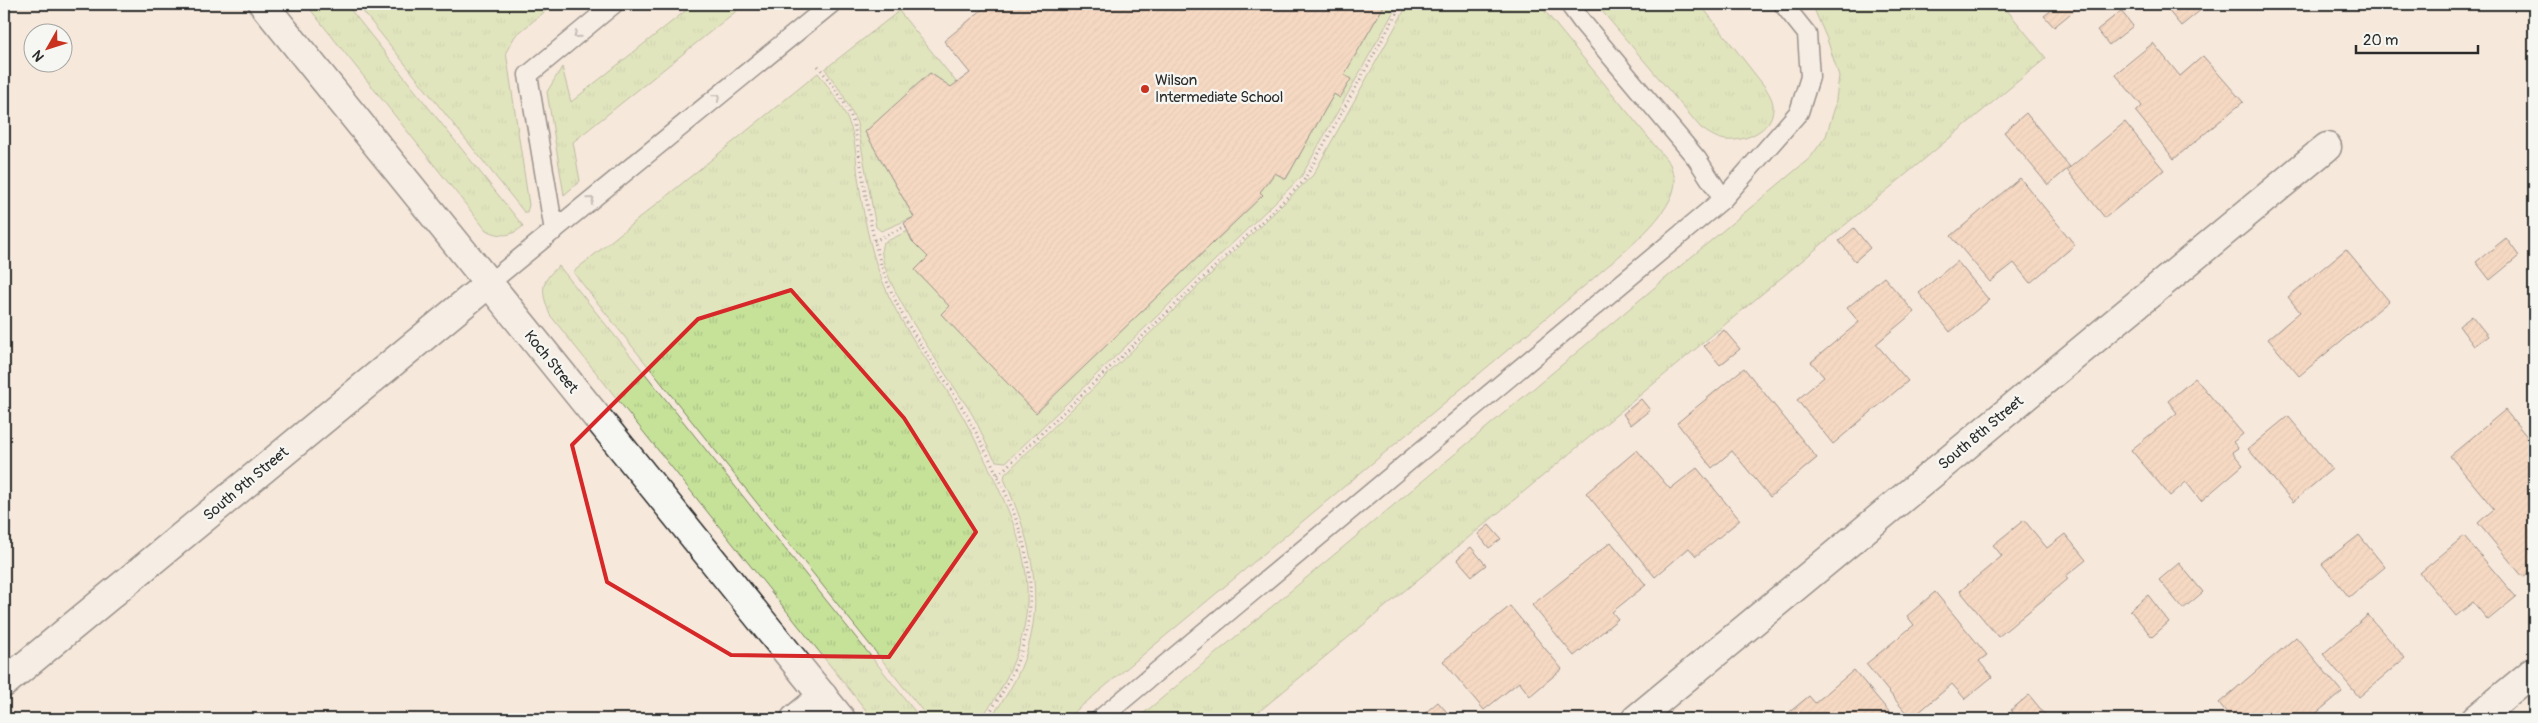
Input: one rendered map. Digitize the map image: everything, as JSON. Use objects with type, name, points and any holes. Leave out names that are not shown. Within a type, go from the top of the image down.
[{"type":"street","name":"Koch Street","points":[[263,4],[841,719]]},
{"type":"street","name":"South 8th Street","points":[[1636,719],[2327,147]]},
{"type":"street","name":"South 9th Street","points":[[4,683],[488,284]]},
{"type":"street","points":[[2476,719],[2534,671]]},
{"type":"street","points":[[795,719],[823,696]]},
{"type":"lane","points":[[554,231],[528,75],[614,4]]},
{"type":"lane","points":[[488,284],[831,4]]},
{"type":"lane","points":[[1569,4],[1697,159],[1723,199]]},
{"type":"lane","points":[[1100,719],[1723,199],[1799,112],[1810,77],[1807,34],[1783,4]]},
{"type":"path","points":[[998,475],[1303,182],[1402,4]]},
{"type":"path","points":[[818,66],[850,114],[854,125],[874,241],[891,291],[904,318],[970,420],[998,475],[1017,518],[1025,543],[1030,570],[1030,622],[1013,673],[999,699],[984,719]]},
{"type":"path","points":[[874,241],[906,226]]},
{"type":"highlighted area","points":[[791,290],[904,418],[976,532],[889,657],[731,655],[607,582],[572,445],[698,319]]},
{"type":"green space","points":[[306,4],[346,4],[523,226],[506,235],[486,230]]},
{"type":"green space","points":[[357,4],[554,4],[515,36],[506,52],[529,205],[527,212],[524,212]]},
{"type":"green space","points":[[694,4],[745,4],[573,142],[580,181],[564,195],[547,92],[562,67],[571,102]]},
{"type":"green space","points":[[1385,4],[1398,4],[1301,177],[1006,462],[996,461],[972,414],[901,302],[889,278],[882,257],[883,243],[908,231],[912,241],[928,257],[915,270],[949,306],[941,314],[1036,413],[1262,196],[1260,192],[1275,173],[1286,179],[1334,94],[1340,98],[1350,80],[1344,75]]},
{"type":"green space","points":[[1408,4],[1539,4],[1670,164],[1675,179],[1673,192],[1667,206],[1631,246],[1595,277],[1066,719],[989,719],[1009,690],[1023,661],[1032,632],[1035,602],[1033,572],[1027,542],[1004,479],[1005,474],[1313,175]]},
{"type":"green space","points":[[1596,4],[1700,4],[1768,92],[1773,106],[1768,123],[1763,129],[1749,137],[1733,140],[1713,136],[1701,128]]},
{"type":"green space","points":[[1812,4],[2002,4],[2046,58],[1250,719],[1137,719],[1810,158],[1826,136],[1835,107],[1839,76],[1827,39]]},
{"type":"green space","points":[[899,11],[957,83],[951,87],[930,73],[865,132],[914,217],[881,231],[876,227],[857,123],[842,93],[825,69]]},
{"type":"green space","points":[[818,73],[841,106],[851,128],[867,229],[873,255],[882,280],[905,327],[953,400],[972,434],[1001,493],[1024,561],[1027,584],[1027,608],[1023,632],[1015,658],[1004,682],[991,705],[979,719],[929,719],[573,272]]},
{"type":"green space","points":[[559,266],[921,719],[873,719],[550,315],[544,294],[545,283],[552,272]]},
{"type":"building","points":[[989,4],[1385,4],[1344,75],[1351,79],[1340,98],[1334,94],[1286,179],[1275,173],[1260,192],[1263,195],[1036,413],[941,314],[949,306],[915,270],[928,257],[912,241],[904,223],[914,217],[865,132],[930,73],[951,87],[970,73],[944,41]]},
{"type":"building","points":[[2059,4],[2082,4],[2054,27],[2044,16]]},
{"type":"building","points":[[2163,4],[2208,4],[2181,26]]},
{"type":"building","points":[[2121,11],[2133,26],[2109,45],[2097,30]]},
{"type":"building","points":[[2153,43],[2180,76],[2203,56],[2243,102],[2174,159],[2136,112],[2142,106],[2115,74]]},
{"type":"building","points":[[2026,113],[2070,167],[2048,185],[2004,132]]},
{"type":"building","points":[[2125,122],[2164,170],[2105,218],[2067,170]]},
{"type":"building","points":[[2020,178],[2075,245],[2030,283],[2014,263],[1990,282],[1951,236]]},
{"type":"building","points":[[1854,228],[1870,248],[1855,261],[1839,241]]},
{"type":"building","points":[[2506,238],[2519,256],[2490,280],[2476,262]]},
{"type":"building","points":[[2346,249],[2389,301],[2299,376],[2268,339],[2300,312],[2288,297]]},
{"type":"building","points":[[1957,261],[1989,300],[1950,332],[1919,293]]},
{"type":"building","points":[[1884,277],[1914,312],[1876,344],[1908,381],[1833,444],[1797,400],[1824,377],[1811,362],[1859,322],[1847,308]]},
{"type":"building","points":[[2472,316],[2488,336],[2474,346],[2459,326]]},
{"type":"building","points":[[1724,330],[1740,349],[1720,365],[1704,346]]},
{"type":"building","points":[[1744,368],[1817,458],[1770,497],[1732,451],[1712,468],[1677,423]]},
{"type":"building","points":[[2195,378],[2243,434],[2233,442],[2238,448],[2232,452],[2243,465],[2201,501],[2186,482],[2170,496],[2131,450],[2177,413],[2168,401]]},
{"type":"building","points":[[1641,399],[1650,410],[1631,425],[1623,414]]},
{"type":"building","points":[[2505,410],[2534,445],[2534,568],[2523,577],[2478,523],[2494,509],[2450,456]]},
{"type":"building","points":[[2288,416],[2332,469],[2293,502],[2248,449]]},
{"type":"building","points":[[1637,450],[1670,489],[1697,468],[1740,520],[1696,556],[1689,548],[1655,577],[1586,493]]},
{"type":"building","points":[[2024,520],[2047,548],[2065,534],[2086,560],[2066,576],[2068,579],[1998,637],[1960,591],[2002,556],[1993,545]]},
{"type":"building","points":[[1489,525],[1501,539],[1489,548],[1478,534]]},
{"type":"building","points":[[2359,535],[2385,567],[2349,597],[2322,564]]},
{"type":"building","points":[[2464,536],[2516,597],[2488,620],[2473,602],[2456,616],[2420,573]]},
{"type":"building","points":[[1611,542],[1646,585],[1612,612],[1618,619],[1574,656],[1532,605]]},
{"type":"building","points":[[1471,547],[1486,565],[1472,576],[1457,559]]},
{"type":"building","points":[[2179,563],[2203,592],[2183,609],[2159,580]]},
{"type":"building","points":[[1935,592],[1987,655],[1979,661],[1992,677],[1965,699],[1952,684],[1911,719],[1866,664],[1914,625],[1907,616]]},
{"type":"building","points":[[2148,595],[2169,622],[2152,637],[2130,610]]},
{"type":"building","points":[[1510,606],[1562,669],[1530,696],[1519,682],[1484,710],[1443,661]]},
{"type":"building","points":[[2368,615],[2405,658],[2359,697],[2323,654]]},
{"type":"building","points":[[2296,637],[2342,692],[2314,715],[2318,719],[2232,719],[2219,703]]},
{"type":"building","points":[[1854,670],[1891,714],[1885,719],[1781,719],[1809,696],[1815,703]]},
{"type":"building","points":[[2029,695],[2047,719],[2018,719],[2011,710]]},
{"type":"building","points":[[1438,702],[1453,719],[1418,719]]},
{"type":"place","name":"Wilson Intermediate School","points":[[1145,89]]}]
